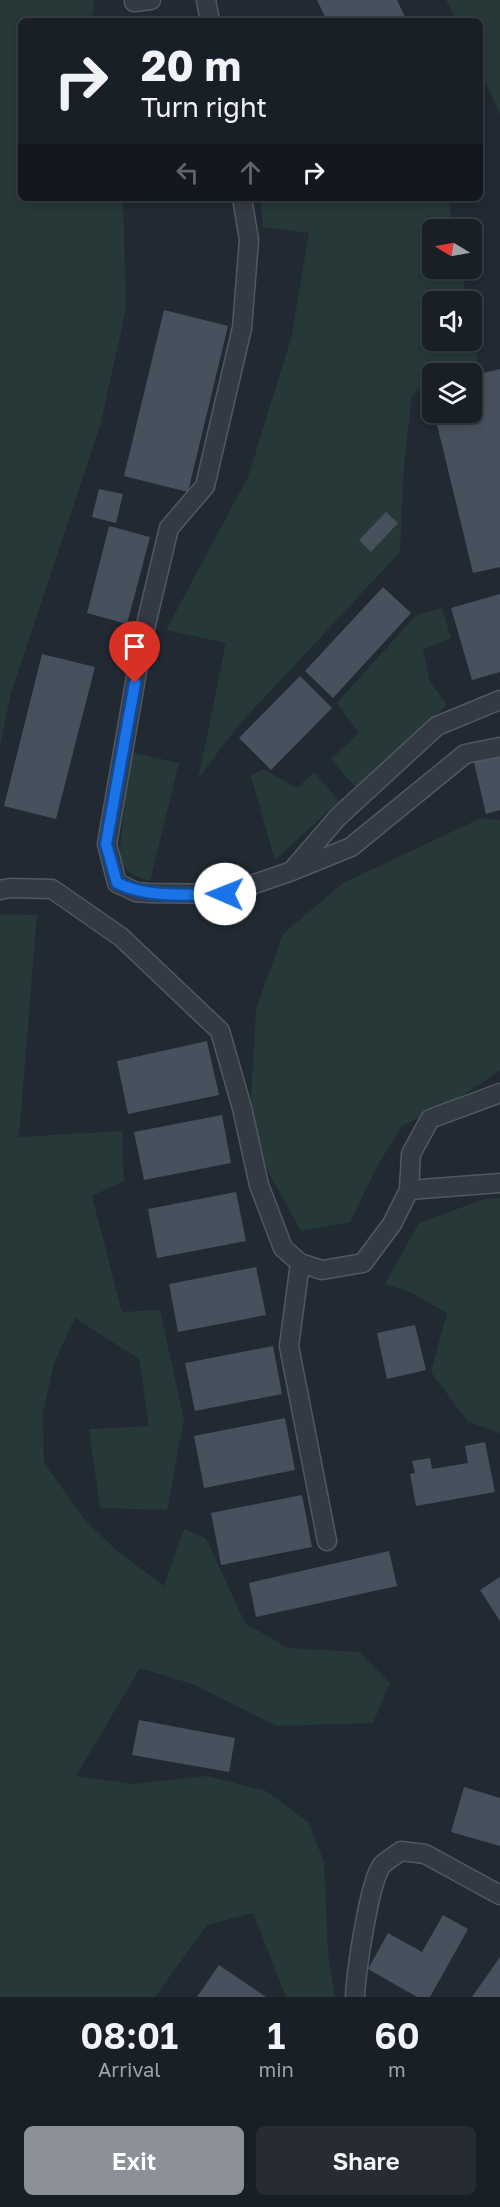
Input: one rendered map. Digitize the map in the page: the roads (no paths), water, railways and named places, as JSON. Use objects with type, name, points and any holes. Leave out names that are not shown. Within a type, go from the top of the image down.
[{"type":"lane","points":[[206,0],[209,18]]},
{"type":"lane","points":[[242,201],[249,240],[242,328],[205,486],[169,528],[142,637],[106,844],[117,883],[136,892],[225,894],[292,871],[351,847],[465,754],[500,747]]},
{"type":"lane","points":[[292,871],[338,817],[437,726],[500,700]]},
{"type":"lane","points":[[0,890],[10,888],[52,889],[121,937],[220,1031],[242,1108],[259,1185],[283,1248],[300,1263],[322,1269],[363,1263],[392,1224],[409,1191],[411,1154],[430,1119],[500,1093]]},
{"type":"lane","points":[[409,1191],[500,1183]]},
{"type":"lane","points":[[300,1263],[290,1346],[327,1541]]},
{"type":"lane","points":[[355,1997],[356,1976],[367,1913],[382,1866],[401,1851],[425,1854],[500,1895]]}]
